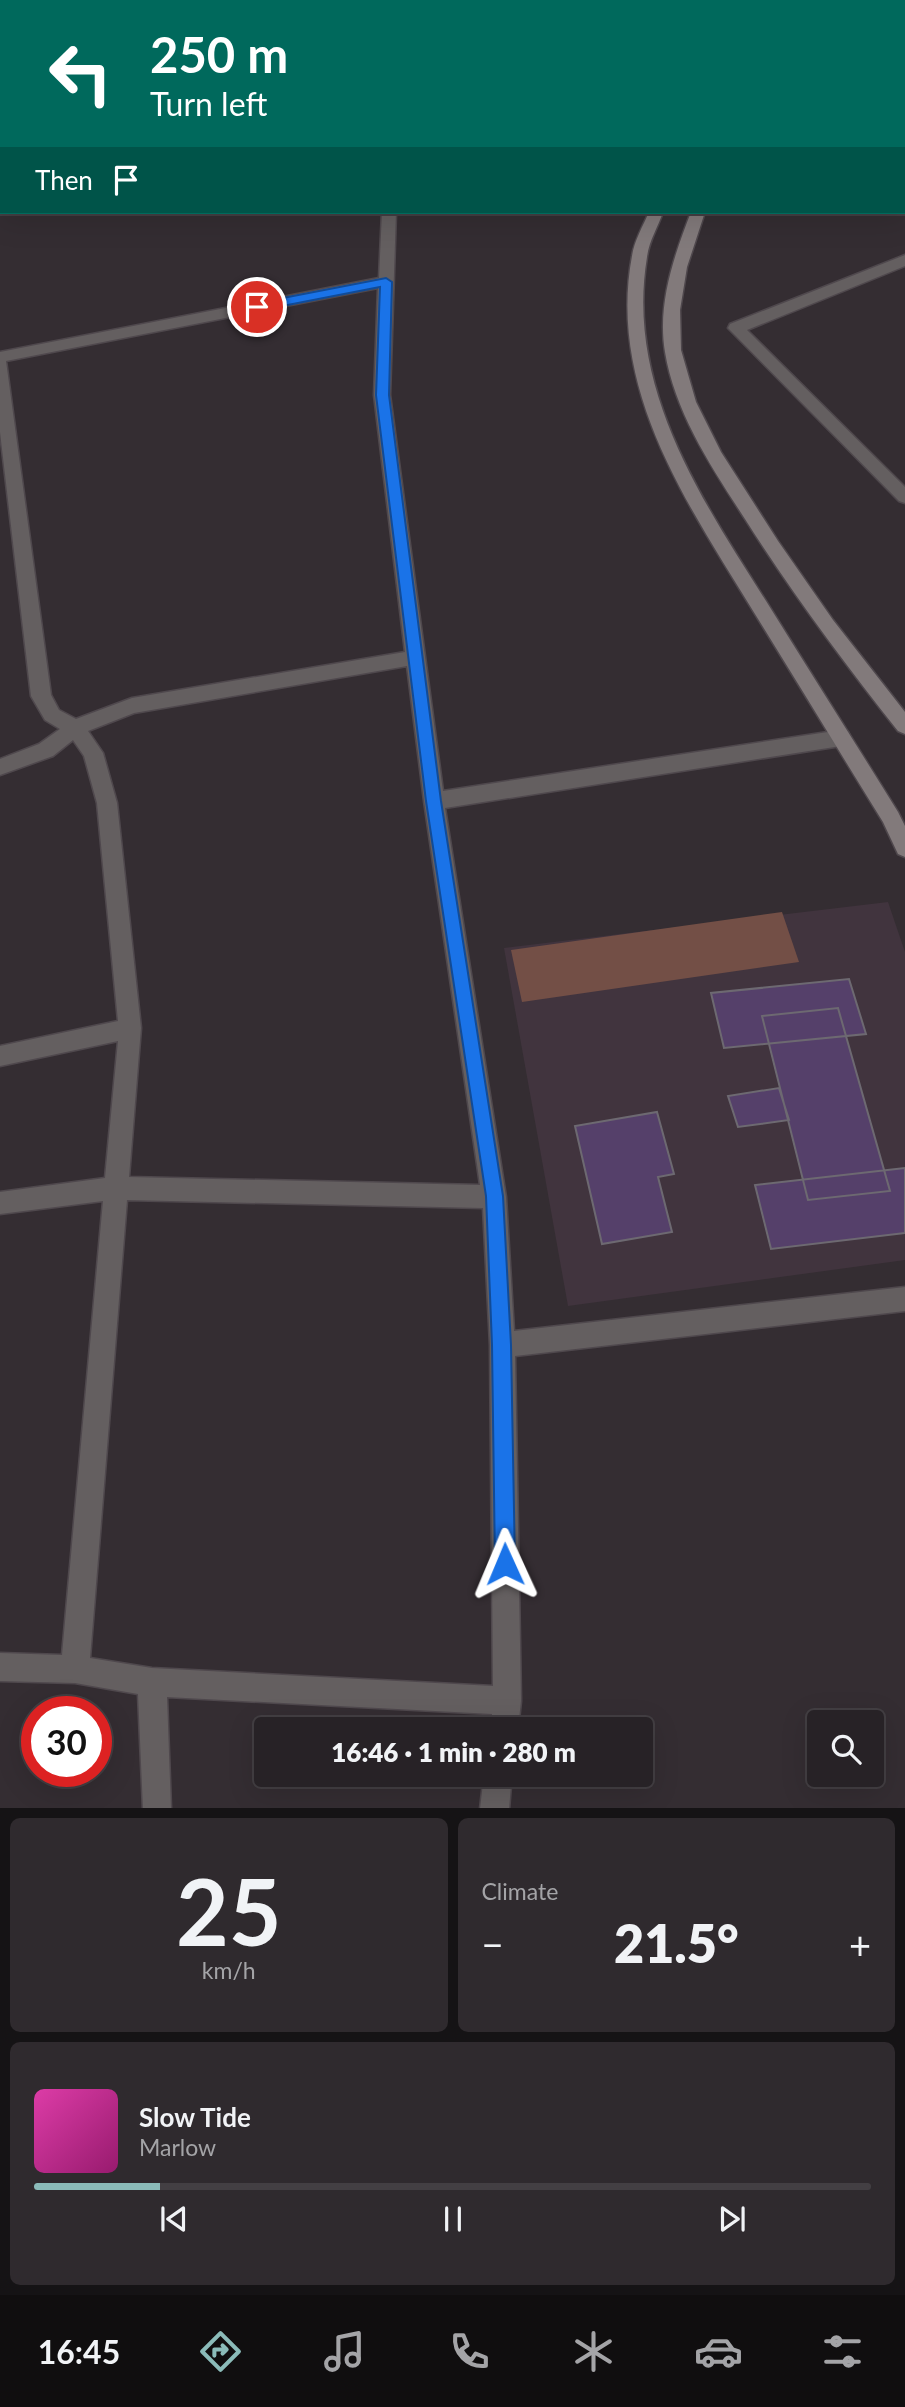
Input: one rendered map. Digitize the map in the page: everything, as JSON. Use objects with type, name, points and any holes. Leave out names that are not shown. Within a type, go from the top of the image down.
[{"type":"main road","points":[[655,214],[640,256],[635,325],[643,378],[662,437],[691,495],[891,818],[905,848]]},
{"type":"main road","points":[[697,214],[680,260],[670,326],[678,373],[696,422],[726,476],[790,575],[905,726]]},
{"type":"street","points":[[389,214],[382,395],[434,801],[495,1196],[502,1345],[505,1717]]},
{"type":"street","points":[[905,260],[736,328],[905,497]]},
{"type":"street","points":[[0,357],[386,282]]},
{"type":"street","points":[[0,364],[41,696],[52,715],[75,728],[93,753],[107,803],[130,1028],[75,1669]]},
{"type":"street","points":[[0,767],[46,750],[75,728],[132,706],[416,657]]},
{"type":"street","points":[[434,801],[841,738]]},
{"type":"street","points":[[0,1056],[130,1028]]},
{"type":"street","points":[[0,1203],[116,1188],[495,1196]]},
{"type":"street","points":[[502,1345],[905,1299]]},
{"type":"street","points":[[0,1667],[75,1669],[152,1682],[507,1701]]},
{"type":"street","points":[[152,1682],[157,1808]]},
{"type":"street","points":[[494,1808],[496,1787]]},
{"type":"shaded area","points":[[888,902],[905,952],[905,1260],[568,1306],[504,948]]},
{"type":"shaded area","points":[[782,912],[799,962],[522,1002],[511,950]]},
{"type":"building","points":[[849,979],[866,1034],[724,1048],[711,993]]},
{"type":"building","points":[[838,1008],[890,1191],[808,1200],[762,1016]]},
{"type":"building","points":[[779,1088],[789,1120],[738,1127],[728,1096]]},
{"type":"building","points":[[657,1112],[674,1174],[658,1177],[672,1232],[602,1244],[575,1126]]},
{"type":"building","points":[[905,1168],[905,1233],[771,1249],[755,1185]]},
{"type":"route","points":[[257,307],[386,282],[382,395],[434,801],[495,1196],[502,1345],[505,1564]]}]
